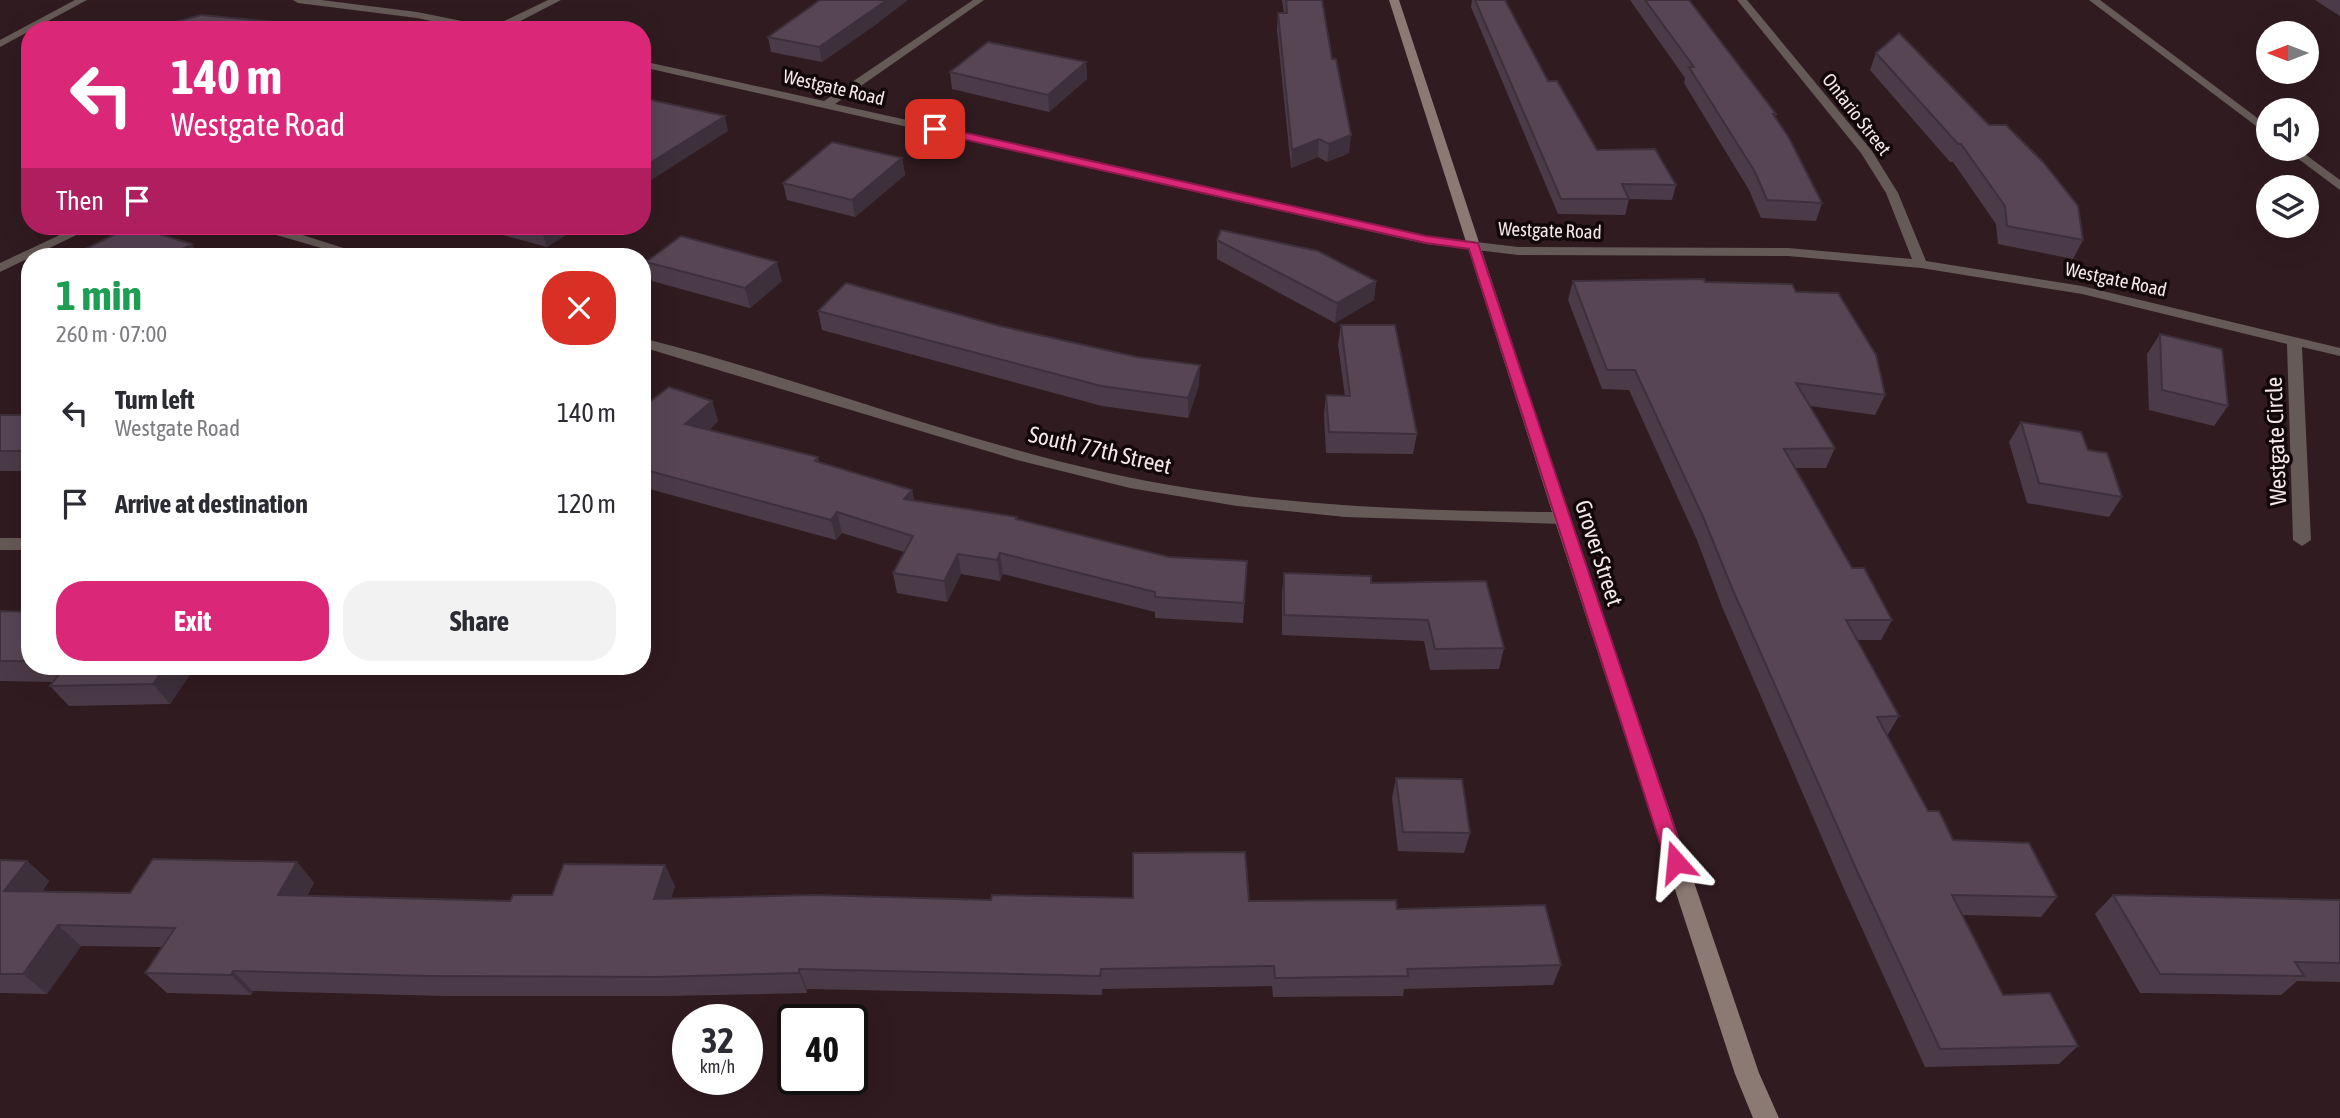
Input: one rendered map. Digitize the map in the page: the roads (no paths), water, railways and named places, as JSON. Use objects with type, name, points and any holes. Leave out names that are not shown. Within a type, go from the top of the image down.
[{"type":"street","points":[[43,21],[82,0]]},
{"type":"street","points":[[298,0],[447,21]]},
{"type":"street","points":[[511,21],[556,0]]},
{"type":"street","points":[[826,105],[979,0]]},
{"type":"street","name":"Grover Street","points":[[1394,0],[1562,518],[1747,1074],[1766,1118]]},
{"type":"street","name":"Ontario Street","points":[[1742,0],[1866,151],[1892,193],[1921,264]]},
{"type":"street","points":[[2094,0],[2256,123]]},
{"type":"street","points":[[0,44],[21,33]]},
{"type":"street","name":"Westgate Road","points":[[651,66],[1426,240],[1518,251],[1788,252],[1921,264],[2082,290],[2340,352]]},
{"type":"street","points":[[2307,161],[2340,186]]},
{"type":"street","points":[[42,248],[70,235]]},
{"type":"street","points":[[291,235],[335,248]]},
{"type":"street","points":[[0,268],[21,258]]},
{"type":"street","name":"Westgate Circle","points":[[2294,341],[2302,540]]},
{"type":"street","name":"South 77th Street","points":[[651,345],[1034,460],[1129,483],[1223,499],[1335,511],[1433,517],[1562,518]]},
{"type":"street","points":[[0,544],[21,544]]}]
